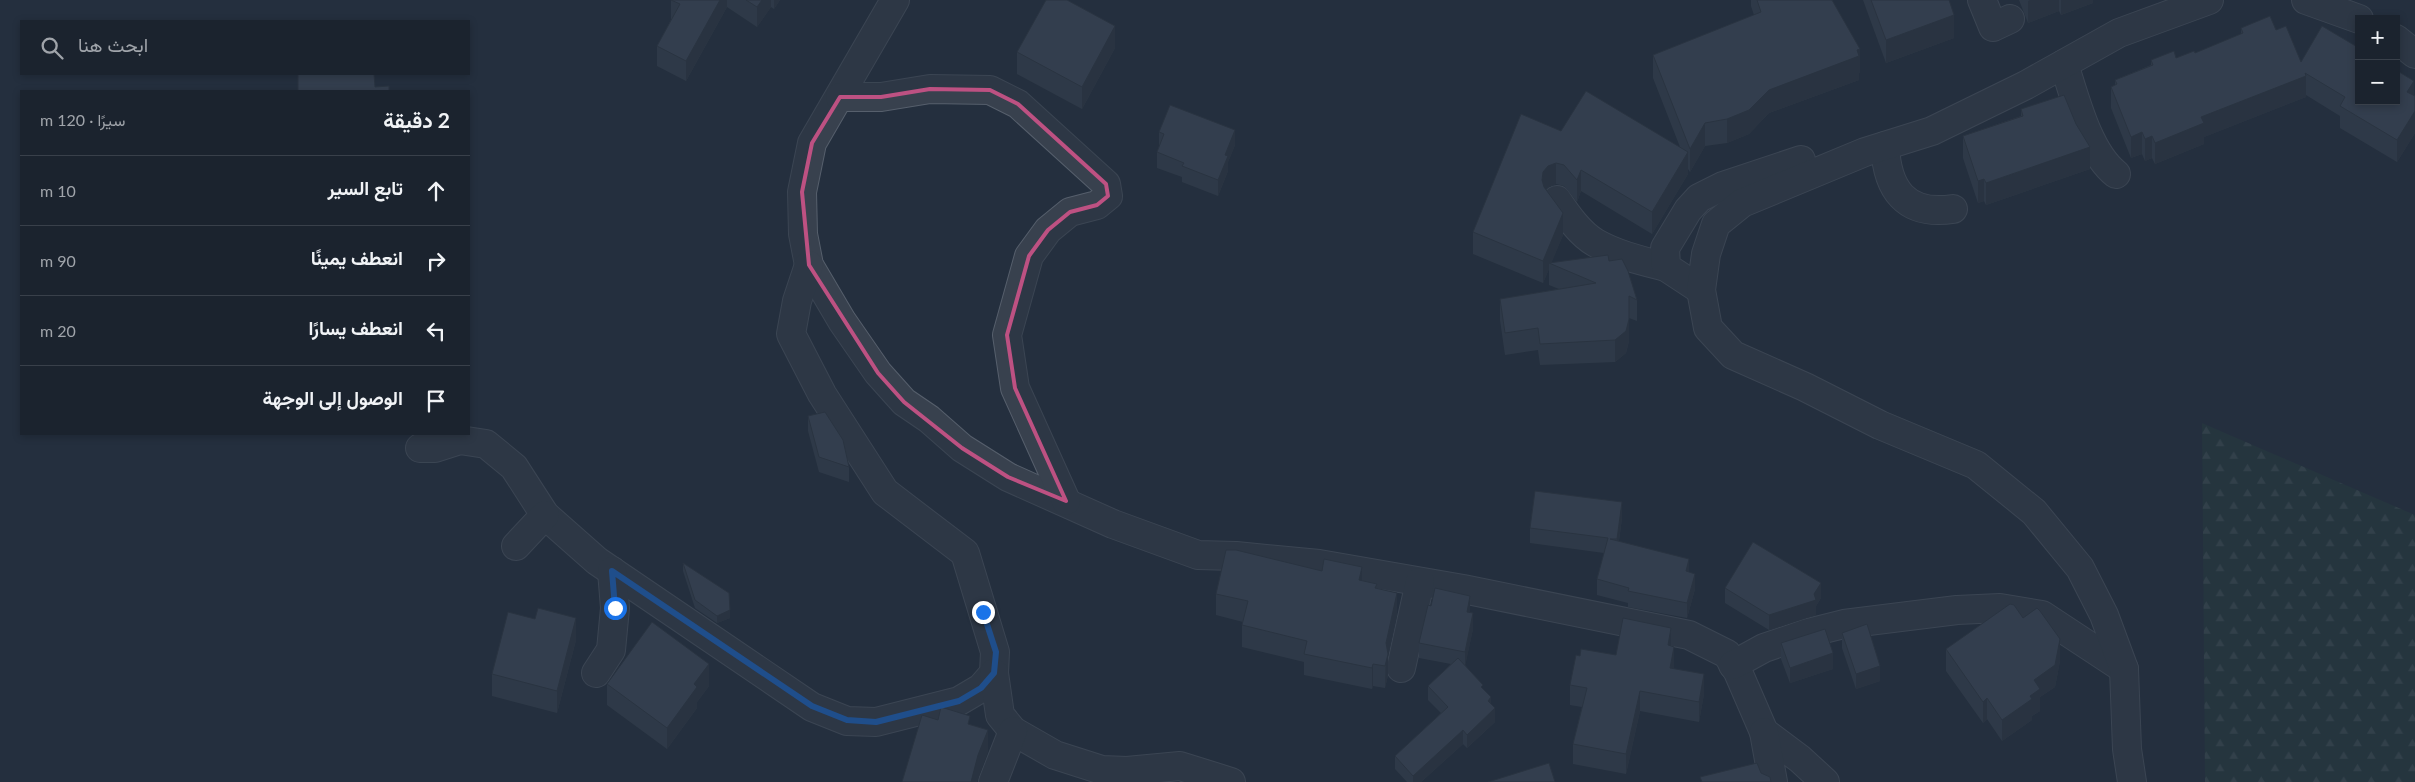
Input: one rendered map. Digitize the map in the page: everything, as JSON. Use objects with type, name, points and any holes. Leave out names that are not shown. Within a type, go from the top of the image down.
[{"type":"street","points":[[895,0],[812,143],[802,192],[804,234],[809,265],[842,321],[878,373],[904,402],[929,418],[962,448],[1008,477],[1066,501],[1113,524],[1198,555],[1319,564],[1689,635],[1726,654],[1733,665],[1764,732],[1773,782]]},
{"type":"street","points":[[1982,0],[1993,27],[2010,19]]},
{"type":"street","points":[[2132,782],[2127,749],[2124,669],[2104,614],[2080,568],[2034,512],[1976,465],[1880,425],[1805,387],[1733,355],[1708,328],[1701,290],[1706,254],[1716,224],[1742,203],[1885,146],[1932,131],[2026,85],[2119,33],[2209,0]]},
{"type":"street","points":[[2306,0],[2355,18]]},
{"type":"street","points":[[2400,42],[2415,54]]},
{"type":"street","points":[[2064,64],[2088,132],[2105,165],[2116,174]]},
{"type":"street","points":[[840,97],[881,97],[930,89],[990,90],[1018,104],[1106,184],[1108,196],[1097,205],[1070,212],[1048,230],[1029,256],[1007,335],[1015,388],[1066,501]]},
{"type":"street","points":[[1666,267],[1665,248],[1688,210],[1699,198],[1723,186],[1845,146],[1913,118],[1932,131]]},
{"type":"street","points":[[1885,146],[1886,165],[1890,179],[1902,198],[1936,211],[1953,209]]},
{"type":"street","points":[[1557,200],[1576,226],[1595,243],[1633,258],[1666,267],[1701,290]]},
{"type":"street","points":[[809,265],[797,301],[791,334],[822,394],[884,492],[965,553],[996,652],[994,673],[1000,715],[1012,731],[1055,755],[1102,770],[1127,771],[1180,766],[1231,782]]},
{"type":"street","points":[[420,448],[435,448],[460,440],[486,444],[514,467],[545,515],[597,561],[812,706],[847,720],[876,722],[959,701],[981,688],[994,673]]},
{"type":"street","points":[[516,546],[545,515]]},
{"type":"street","points":[[596,673],[611,650],[615,608],[612,571]]},
{"type":"street","points":[[1401,668],[1420,582]]},
{"type":"street","points":[[1733,665],[1764,648],[1808,633],[1844,624],[1957,610],[2000,608],[2042,614],[2124,669]]},
{"type":"street","points":[[993,782],[1012,731]]},
{"type":"street","points":[[1764,732],[1800,759],[1825,782]]},
{"type":"highlighted area","points":[[930,89],[990,90],[1018,104],[1106,184],[1108,196],[1097,205],[1070,212],[1048,230],[1029,256],[1007,335],[1015,388],[1066,501],[1008,477],[962,448],[904,402],[878,373],[809,265],[802,192],[812,143],[840,97],[881,97]]},
{"type":"green space","points":[[2202,423],[2415,515],[2415,782],[2205,782]]},
{"type":"building","points":[[671,0],[720,0],[686,61],[657,46],[680,4]]},
{"type":"building","points":[[746,0],[762,0],[757,7]]},
{"type":"building","points":[[1046,0],[1067,0],[1115,26],[1082,87],[1017,52]]},
{"type":"building","points":[[1757,0],[1832,0],[1860,49],[1857,50],[1859,56],[1769,90],[1749,110],[1727,119],[1705,123],[1690,149],[1653,55],[1761,12]]},
{"type":"building","points":[[1871,0],[1949,0],[1954,15],[1886,40]]},
{"type":"building","points":[[2270,16],[2276,30],[2286,26],[2301,62],[2322,26],[2355,46],[2355,105],[2400,105],[2400,72],[2414,81],[2407,92],[2415,96],[2415,111],[2397,140],[2340,106],[2345,97],[2305,73],[2306,76],[2201,117],[2204,123],[2155,143],[2152,136],[2145,139],[2142,132],[2131,137],[2111,87],[2117,84],[2115,80],[2153,65],[2151,60],[2174,51],[2176,58],[2194,51],[2195,53],[2243,33],[2241,28]]},
{"type":"building","points":[[298,75],[374,75],[375,87],[389,86],[389,90],[298,90]]},
{"type":"building","points":[[1586,91],[1688,152],[1652,212],[1581,170],[1577,180],[1564,165],[1556,163],[1548,166],[1543,172],[1542,180],[1544,187],[1563,213],[1543,261],[1473,232],[1521,114],[1561,131]]},
{"type":"building","points":[[2064,95],[2076,124],[2090,147],[1986,183],[1984,179],[1978,181],[1963,136],[2023,116],[2021,109]]},
{"type":"building","points":[[1170,105],[1235,130],[1225,155],[1228,156],[1218,180],[1182,166],[1184,163],[1157,152],[1164,134],[1159,132]]},
{"type":"building","points":[[1608,255],[1609,261],[1622,259],[1628,271],[1637,300],[1629,296],[1629,319],[1626,331],[1615,340],[1540,344],[1538,328],[1505,333],[1500,299],[1596,283],[1549,263]]},
{"type":"building","points":[[825,412],[843,440],[849,467],[819,457],[808,416]]},
{"type":"building","points":[[1535,491],[1622,502],[1617,539],[1610,539],[1689,559],[1686,571],[1695,574],[1687,603],[1628,591],[1629,588],[1597,579],[1608,538],[1530,528]]},
{"type":"building","points":[[1753,542],[1821,583],[1814,594],[1816,600],[1769,615],[1725,588]]},
{"type":"building","points":[[1226,550],[1236,550],[1322,571],[1324,559],[1362,567],[1359,580],[1377,584],[1375,588],[1397,593],[1386,643],[1388,654],[1385,666],[1373,664],[1372,668],[1304,654],[1307,641],[1242,625],[1248,601],[1216,594]]},
{"type":"building","points":[[683,563],[729,593],[730,610],[717,616],[695,600]]},
{"type":"building","points":[[1435,588],[1470,596],[1467,612],[1473,613],[1465,652],[1419,643],[1428,605],[1431,606]]},
{"type":"building","points":[[2010,604],[2014,605],[2023,618],[2037,608],[2060,639],[2055,665],[2034,680],[2040,689],[2030,696],[2032,699],[2002,720],[1987,698],[1983,702],[1946,649]]},
{"type":"building","points":[[538,608],[576,618],[557,691],[492,674],[508,612],[535,619]]},
{"type":"building","points":[[1623,618],[1671,628],[1668,645],[1674,647],[1670,668],[1704,674],[1699,702],[1640,691],[1626,754],[1573,744],[1587,688],[1570,685],[1576,655],[1580,656],[1581,649],[1616,655]]},
{"type":"building","points":[[652,622],[709,664],[694,684],[697,687],[667,728],[607,684]]},
{"type":"building","points":[[1867,624],[1880,666],[1856,674],[1842,633]]},
{"type":"building","points":[[1825,629],[1833,653],[1790,668],[1781,643]]},
{"type":"building","points":[[1458,658],[1483,685],[1481,687],[1491,697],[1488,701],[1495,708],[1467,735],[1463,730],[1413,776],[1395,756],[1448,707],[1428,686]]},
{"type":"building","points":[[941,707],[970,716],[968,724],[988,730],[978,755],[971,782],[902,782],[922,715],[938,720]]},
{"type":"building","points":[[1549,763],[1555,782],[1488,782]]},
{"type":"building","points":[[1757,763],[1761,773],[1770,777],[1771,782],[1702,782],[1700,777]]},
{"type":"route","points":[[615,608],[612,571],[812,706],[847,720],[876,722],[959,701],[981,688],[994,673],[996,652],[983,612]]}]
